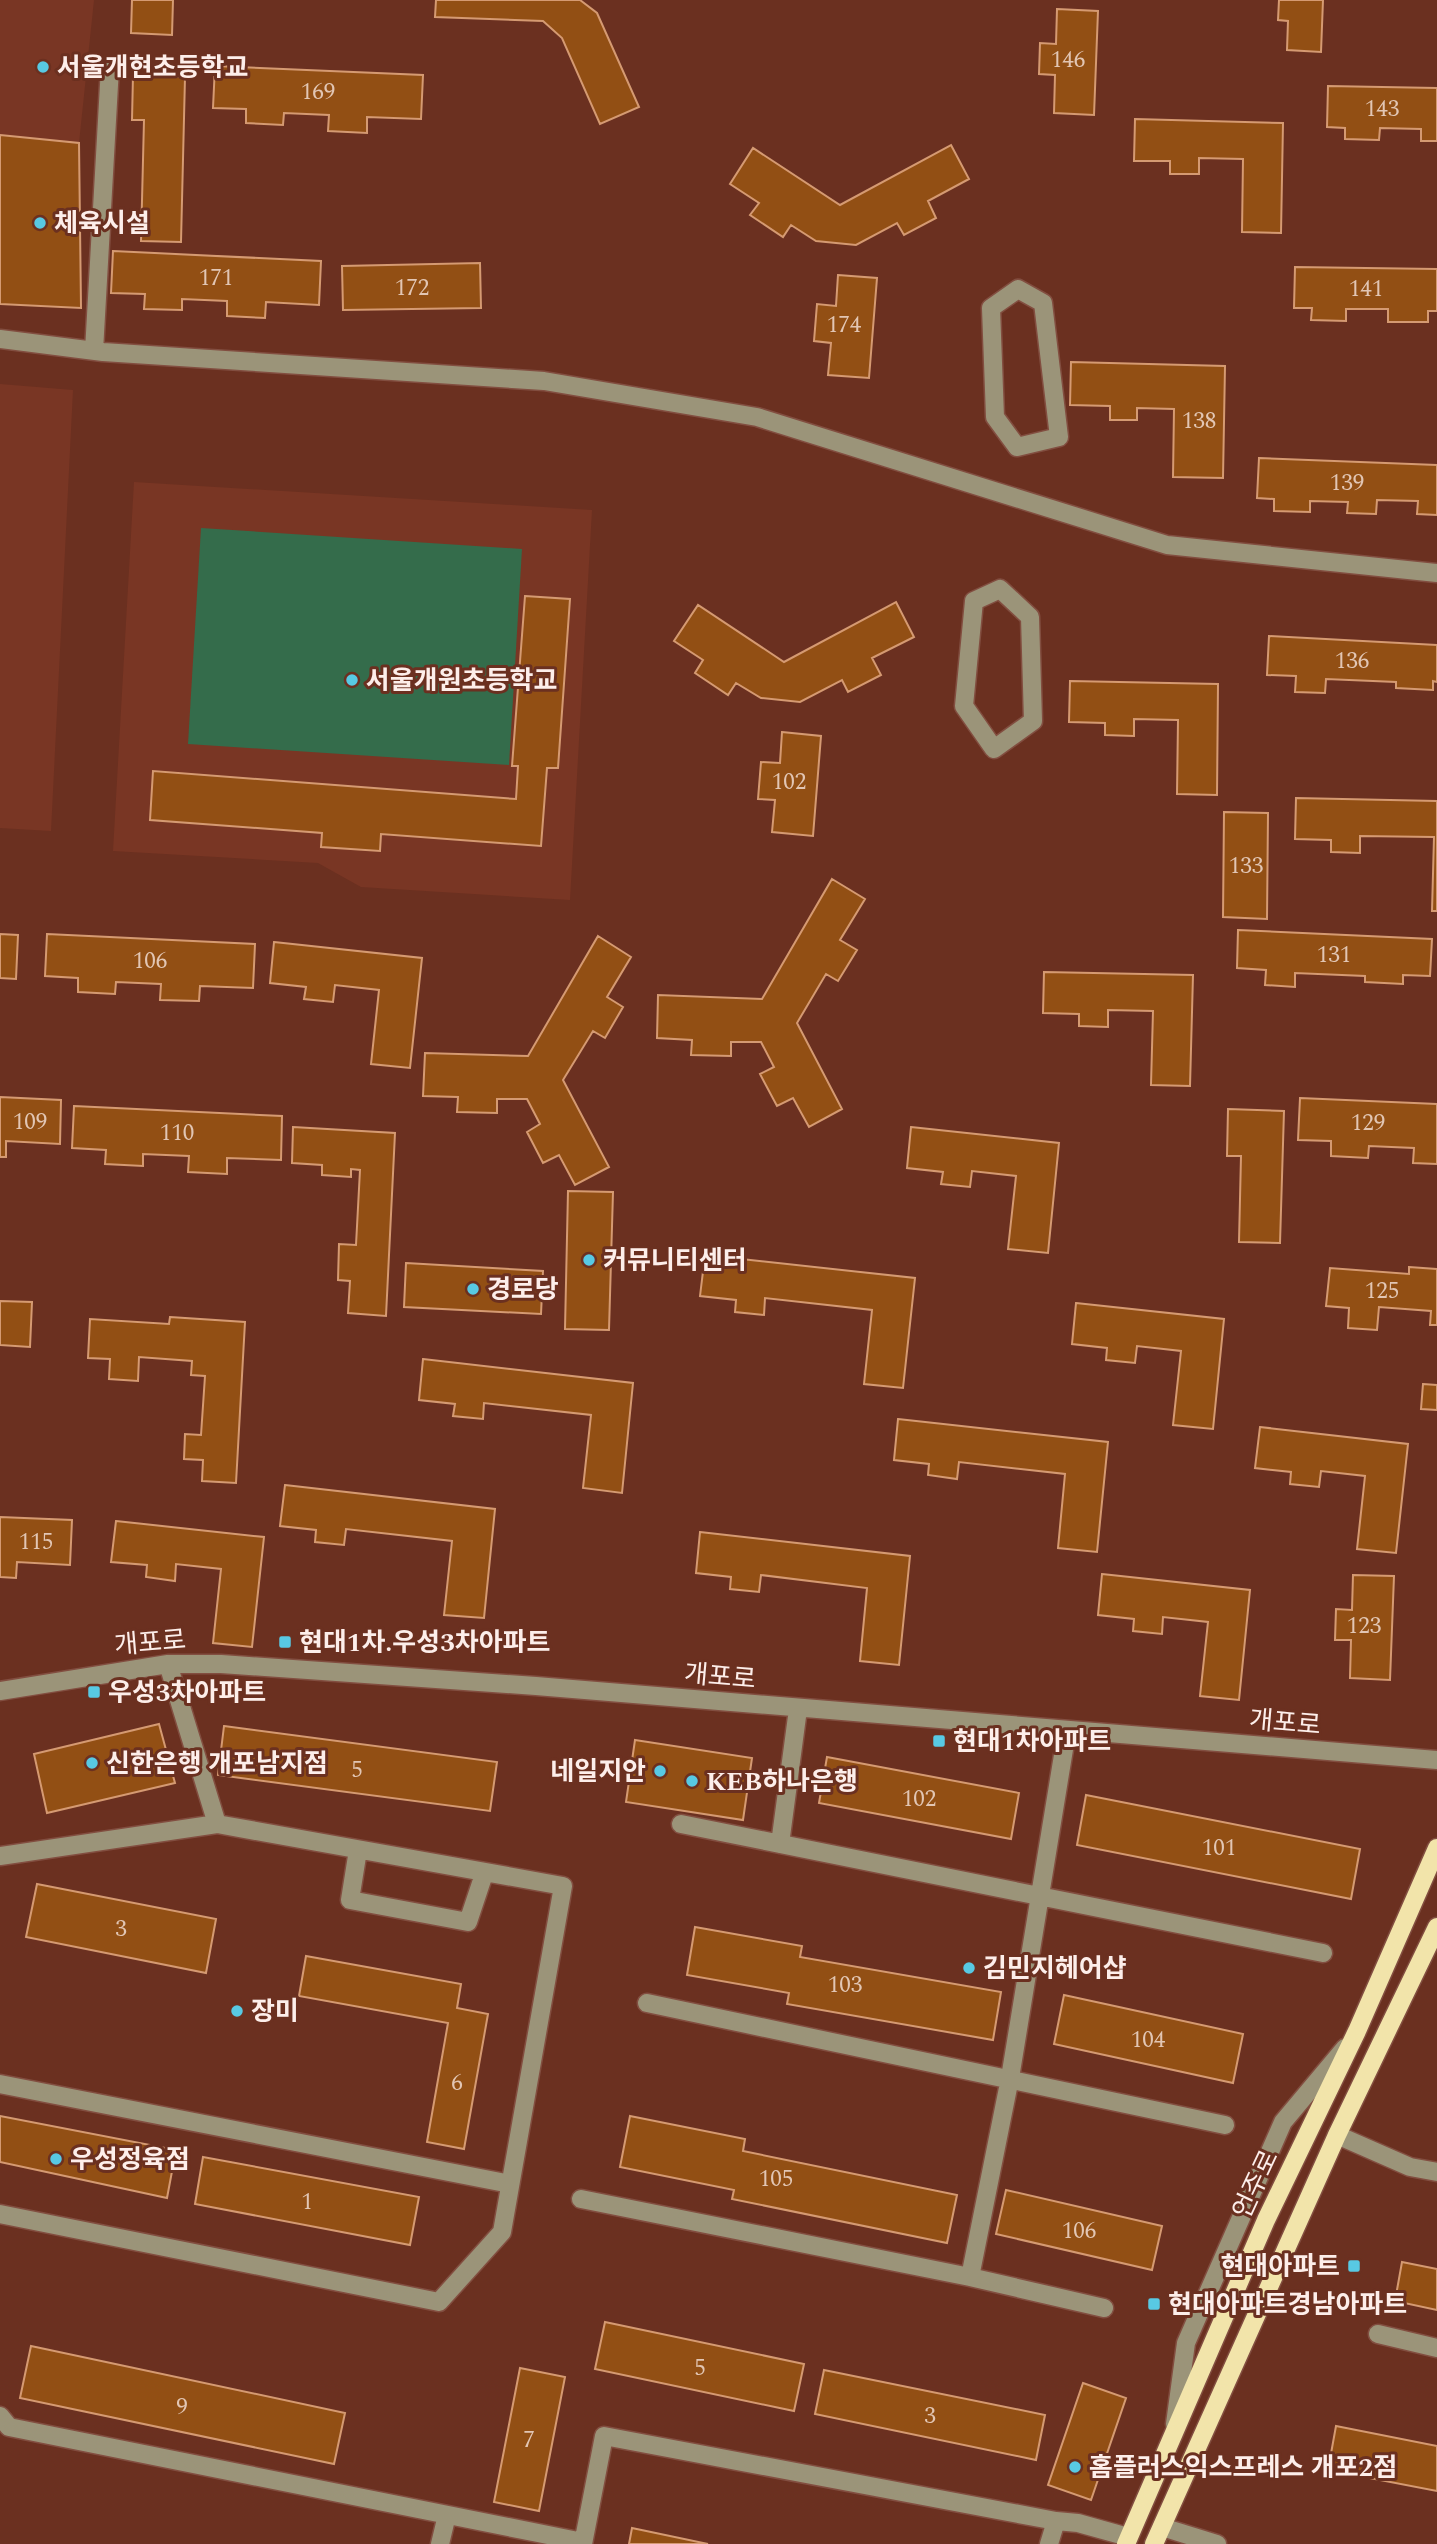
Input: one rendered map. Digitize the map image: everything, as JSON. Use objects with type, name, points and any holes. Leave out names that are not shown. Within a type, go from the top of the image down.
[{"type":"main road","name":"언주로","points":[[1127,2541],[1266,2220],[1357,2031],[1437,1848]]},
{"type":"main road","name":"언주로","points":[[1154,2544],[1337,2135],[1437,1927]]},
{"type":"street","points":[[94,351],[110,67]]},
{"type":"street","points":[[1018,289],[1042,303],[1059,437],[1017,447],[995,417],[991,308],[1018,289]]},
{"type":"street","points":[[0,339],[94,351],[544,382],[757,417],[1167,545],[1437,573]]},
{"type":"street","points":[[1000,589],[1030,617],[1033,721],[994,749],[964,706],[974,601],[1000,589]]},
{"type":"street","points":[[168,1664],[217,1824]]},
{"type":"street","name":"개포로","points":[[0,1691],[168,1664],[221,1664],[536,1686],[1437,1760]]},
{"type":"street","points":[[780,1844],[798,1709]]},
{"type":"street","points":[[970,2277],[1010,2078],[1067,1731]]},
{"type":"street","points":[[0,1857],[217,1824],[484,1874],[564,1886],[502,2232],[439,2302],[0,2214]]},
{"type":"street","points":[[681,1824],[1323,1953]]},
{"type":"street","points":[[358,1850],[350,1900],[468,1922],[484,1874]]},
{"type":"street","points":[[647,2003],[1225,2125]]},
{"type":"street","points":[[1175,2427],[1186,2343],[1283,2122],[1321,2079],[1357,2031]]},
{"type":"street","points":[[0,2084],[510,2185]]},
{"type":"street","points":[[1337,2135],[1410,2166],[1437,2172]]},
{"type":"street","points":[[581,2199],[970,2277],[1104,2308]]},
{"type":"street","points":[[1378,2334],[1437,2348]]},
{"type":"street","points":[[0,2416],[9,2427],[583,2543],[604,2436],[1056,2521],[1079,2523],[1127,2541]]},
{"type":"street","points":[[440,2544],[447,2515]]},
{"type":"street","points":[[1049,2544],[1056,2521]]},
{"type":"street","points":[[1162,2526],[1217,2544]]},
{"type":"shaded area","name":"서울개현초등학교","points":[[0,0],[94,0],[79,143],[0,135]]},
{"type":"shaded area","points":[[0,384],[73,390],[51,831],[0,828]]},
{"type":"shaded area","name":"서울개원초등학교","points":[[134,482],[592,510],[570,900],[361,887],[318,863],[113,851]]},
{"type":"green space","points":[[201,528],[522,549],[509,765],[188,744]]},
{"type":"building","points":[[132,0],[173,0],[172,35],[131,33]]},
{"type":"building","points":[[436,0],[580,0],[597,13],[639,107],[600,124],[562,38],[543,21],[435,17]]},
{"type":"building","points":[[1279,0],[1323,0],[1321,52],[1287,50],[1288,21],[1278,20]]},
{"type":"building","points":[[1057,9],[1098,11],[1094,115],[1054,113],[1055,75],[1039,74],[1040,43],[1056,44]]},
{"type":"building","points":[[215,66],[423,75],[421,119],[367,117],[367,133],[328,131],[329,115],[284,113],[283,125],[246,123],[246,109],[213,108]]},
{"type":"building","points":[[133,75],[185,77],[181,242],[141,241],[144,120],[132,120]]},
{"type":"building","points":[[1328,86],[1437,88],[1437,141],[1421,141],[1421,129],[1380,128],[1379,140],[1345,139],[1345,128],[1327,127]]},
{"type":"building","points":[[1135,119],[1283,123],[1281,233],[1242,232],[1243,159],[1199,158],[1199,174],[1170,174],[1170,161],[1134,161]]},
{"type":"building","name":"체육시설","points":[[0,135],[79,143],[81,308],[0,304]]},
{"type":"building","points":[[951,145],[969,179],[928,201],[936,218],[904,235],[897,223],[856,245],[816,241],[791,225],[783,237],[750,215],[759,203],[730,184],[753,148],[840,205]]},
{"type":"building","points":[[113,251],[321,261],[319,305],[266,302],[265,318],[227,316],[227,301],[182,299],[182,310],[144,309],[145,294],[111,293]]},
{"type":"building","points":[[480,263],[481,308],[343,310],[342,266]]},
{"type":"building","points":[[1295,267],[1437,269],[1437,311],[1428,311],[1428,322],[1388,322],[1388,309],[1346,309],[1346,321],[1311,320],[1312,308],[1294,308]]},
{"type":"building","points":[[838,275],[877,278],[869,378],[828,375],[831,343],[814,341],[817,304],[836,306]]},
{"type":"building","points":[[1071,362],[1225,366],[1223,478],[1173,477],[1174,409],[1137,408],[1137,420],[1110,420],[1110,406],[1070,405]]},
{"type":"building","points":[[1259,458],[1437,465],[1437,515],[1417,514],[1418,501],[1377,500],[1376,514],[1347,513],[1348,502],[1310,501],[1310,512],[1274,511],[1274,499],[1257,498]]},
{"type":"building","points":[[525,596],[570,599],[558,768],[547,768],[541,846],[381,834],[380,851],[321,847],[322,833],[150,820],[153,771],[516,799],[518,766],[512,766]]},
{"type":"building","points":[[896,602],[914,637],[872,658],[881,675],[848,692],[842,680],[800,702],[761,698],[736,683],[728,695],[695,673],[703,660],[674,641],[698,605],[784,662]]},
{"type":"building","points":[[1269,636],[1437,645],[1437,682],[1433,681],[1433,690],[1396,688],[1396,682],[1326,679],[1325,693],[1295,692],[1296,676],[1267,675]]},
{"type":"building","points":[[1070,681],[1218,684],[1217,795],[1177,794],[1178,720],[1134,719],[1134,736],[1105,735],[1105,723],[1069,722]]},
{"type":"building","points":[[782,732],[821,736],[813,836],[772,832],[775,800],[758,799],[761,762],[780,763]]},
{"type":"building","points":[[1296,798],[1437,801],[1437,911],[1432,911],[1434,837],[1360,836],[1360,853],[1331,852],[1331,840],[1295,839]]},
{"type":"building","points":[[1224,812],[1268,813],[1267,919],[1223,917]]},
{"type":"building","points":[[832,879],[865,899],[840,940],[857,950],[838,981],[826,974],[797,1023],[842,1109],[809,1127],[793,1098],[777,1106],[760,1074],[774,1067],[761,1042],[731,1042],[731,1056],[691,1055],[692,1040],[657,1038],[658,995],[762,999]]},
{"type":"building","points":[[1238,930],[1432,939],[1430,976],[1403,975],[1403,984],[1365,982],[1365,976],[1295,973],[1295,987],[1265,985],[1266,970],[1237,968]]},
{"type":"building","points":[[0,934],[18,935],[16,979],[0,978]]},
{"type":"building","points":[[47,934],[255,944],[253,988],[200,986],[199,1001],[160,1000],[161,984],[116,982],[115,994],[78,992],[78,978],[45,976]]},
{"type":"building","points":[[598,936],[631,957],[607,997],[623,1007],[605,1038],[593,1031],[563,1080],[609,1167],[575,1185],[559,1155],[543,1163],[527,1132],[540,1124],[527,1099],[497,1099],[497,1113],[457,1112],[458,1097],[423,1096],[425,1053],[528,1056]]},
{"type":"building","points":[[274,942],[422,958],[410,1068],[371,1064],[379,990],[335,985],[333,1002],[304,999],[306,987],[270,983]]},
{"type":"building","points":[[1044,972],[1193,975],[1190,1086],[1151,1085],[1153,1011],[1108,1010],[1108,1027],[1079,1026],[1079,1014],[1043,1013]]},
{"type":"building","points":[[0,1097],[61,1100],[60,1144],[6,1141],[6,1157],[0,1157]]},
{"type":"building","points":[[1300,1098],[1437,1104],[1437,1164],[1413,1163],[1414,1148],[1369,1146],[1368,1158],[1331,1156],[1331,1141],[1298,1140]]},
{"type":"building","points":[[74,1106],[282,1116],[281,1160],[227,1158],[227,1174],[188,1172],[189,1156],[143,1154],[143,1166],[105,1164],[106,1150],[72,1148]]},
{"type":"building","points":[[1228,1109],[1284,1111],[1280,1243],[1239,1242],[1241,1156],[1227,1156]]},
{"type":"building","points":[[293,1127],[395,1133],[386,1316],[348,1313],[350,1281],[338,1280],[339,1244],[356,1245],[360,1170],[351,1169],[351,1177],[322,1175],[322,1165],[292,1163]]},
{"type":"building","points":[[911,1127],[1059,1143],[1048,1253],[1008,1249],[1016,1176],[972,1171],[970,1187],[941,1184],[943,1172],[907,1168]]},
{"type":"building","name":"커뮤니티센터","points":[[568,1191],[613,1192],[609,1330],[565,1329]]},
{"type":"building","points":[[705,1255],[915,1278],[903,1388],[864,1384],[872,1310],[765,1298],[764,1315],[735,1312],[736,1300],[700,1296]]},
{"type":"building","name":"경로당","points":[[406,1263],[543,1271],[541,1314],[404,1307]]},
{"type":"building","points":[[1409,1267],[1437,1269],[1437,1325],[1430,1325],[1431,1311],[1379,1307],[1377,1330],[1348,1328],[1349,1308],[1326,1306],[1330,1268],[1409,1274]]},
{"type":"building","points":[[0,1301],[32,1302],[30,1347],[0,1345]]},
{"type":"building","points":[[1076,1303],[1224,1319],[1213,1429],[1173,1425],[1181,1351],[1137,1346],[1135,1363],[1106,1360],[1107,1348],[1072,1344]]},
{"type":"building","points":[[170,1317],[245,1322],[236,1483],[202,1481],[203,1460],[184,1459],[185,1434],[201,1435],[205,1376],[191,1375],[192,1361],[139,1357],[138,1381],[109,1379],[110,1359],[88,1358],[90,1319],[169,1324]]},
{"type":"building","points":[[423,1359],[633,1383],[622,1493],[583,1488],[591,1415],[484,1403],[483,1419],[453,1416],[455,1404],[419,1400]]},
{"type":"building","points":[[1423,1384],[1437,1385],[1437,1410],[1421,1409]]},
{"type":"building","points":[[898,1419],[1108,1442],[1097,1552],[1058,1548],[1065,1474],[959,1462],[957,1479],[928,1475],[929,1464],[894,1460]]},
{"type":"building","points":[[1260,1427],[1408,1444],[1396,1553],[1357,1549],[1365,1476],[1321,1471],[1319,1487],[1290,1484],[1291,1472],[1255,1468]]},
{"type":"building","points":[[285,1485],[495,1509],[484,1618],[444,1615],[452,1541],[346,1529],[344,1545],[315,1542],[316,1530],[280,1526]]},
{"type":"building","points":[[0,1517],[72,1520],[70,1565],[17,1562],[16,1578],[0,1577]]},
{"type":"building","points":[[116,1521],[264,1537],[252,1647],[213,1643],[221,1569],[176,1564],[175,1581],[146,1577],[147,1565],[111,1562]]},
{"type":"building","points":[[700,1532],[910,1556],[899,1665],[860,1661],[867,1588],[761,1575],[759,1592],[730,1589],[731,1577],[696,1573]]},
{"type":"building","points":[[1102,1574],[1250,1590],[1239,1700],[1200,1696],[1208,1622],[1163,1617],[1162,1634],[1133,1631],[1134,1619],[1098,1615]]},
{"type":"building","points":[[1353,1575],[1394,1576],[1390,1680],[1350,1678],[1351,1640],[1335,1640],[1336,1609],[1352,1610]]},
{"type":"building","points":[[159,1724],[175,1783],[47,1813],[34,1754]]},
{"type":"building","points":[[224,1726],[497,1762],[490,1811],[218,1775]]},
{"type":"building","points":[[635,1740],[752,1758],[743,1820],[626,1802]]},
{"type":"building","points":[[827,1757],[1019,1793],[1011,1839],[819,1803]]},
{"type":"building","points":[[1086,1795],[1360,1849],[1351,1899],[1077,1845]]},
{"type":"building","points":[[37,1884],[216,1919],[206,1973],[26,1937]]},
{"type":"building","points":[[695,1927],[802,1946],[800,1957],[1001,1992],[993,2040],[787,2004],[789,1993],[687,1975]]},
{"type":"building","points":[[306,1956],[461,1984],[457,2008],[488,2014],[464,2149],[427,2142],[448,2023],[299,1996]]},
{"type":"building","points":[[1064,1995],[1243,2034],[1233,2083],[1054,2044]]},
{"type":"building","points":[[0,2116],[176,2150],[167,2198],[0,2162]]},
{"type":"building","points":[[630,2116],[745,2139],[743,2151],[957,2195],[947,2243],[732,2199],[734,2190],[620,2167]]},
{"type":"building","points":[[203,2157],[419,2197],[410,2245],[195,2204]]},
{"type":"building","points":[[1006,2190],[1162,2226],[1152,2270],[996,2234]]},
{"type":"building","points":[[1402,2262],[1437,2269],[1437,2310],[1395,2301]]},
{"type":"building","points":[[605,2322],[804,2364],[794,2411],[595,2369]]},
{"type":"building","points":[[31,2346],[345,2413],[334,2464],[20,2398]]},
{"type":"building","points":[[520,2368],[565,2377],[539,2511],[494,2502]]},
{"type":"building","points":[[824,2370],[1045,2415],[1036,2460],[815,2414]]},
{"type":"building","points":[[1083,2383],[1126,2398],[1091,2500],[1048,2485]]},
{"type":"building","points":[[1336,2426],[1437,2446],[1437,2491],[1328,2470]]},
{"type":"building","points":[[632,2528],[708,2544],[629,2544]]},
{"type":"place","name":"서울개현초등학교","points":[[43,67]]},
{"type":"place","name":"체육시설","points":[[40,223]]},
{"type":"place","name":"서울개원초등학교","points":[[352,680]]},
{"type":"place","name":"커뮤니티센터","points":[[589,1260]]},
{"type":"place","name":"경로당","points":[[473,1289]]},
{"type":"place","name":"현대1차.우성3차아파트","points":[[285,1642]]},
{"type":"place","name":"우성3차아파트","points":[[94,1692]]},
{"type":"place","name":"현대1차아파트","points":[[939,1741]]},
{"type":"place","name":"신한은행 개포남지점","points":[[92,1763]]},
{"type":"place","name":"네일지안","points":[[660,1771]]},
{"type":"place","name":"KEB하나은행","points":[[692,1781]]},
{"type":"place","name":"김민지헤어샵","points":[[969,1968]]},
{"type":"place","name":"장미","points":[[237,2011]]},
{"type":"place","name":"우성정육점","points":[[56,2159]]},
{"type":"place","name":"현대아파트","points":[[1354,2266]]},
{"type":"place","name":"현대아파트경남아파트","points":[[1154,2304]]},
{"type":"place","name":"홈플러스익스프레스 개포2점","points":[[1075,2467]]}]
